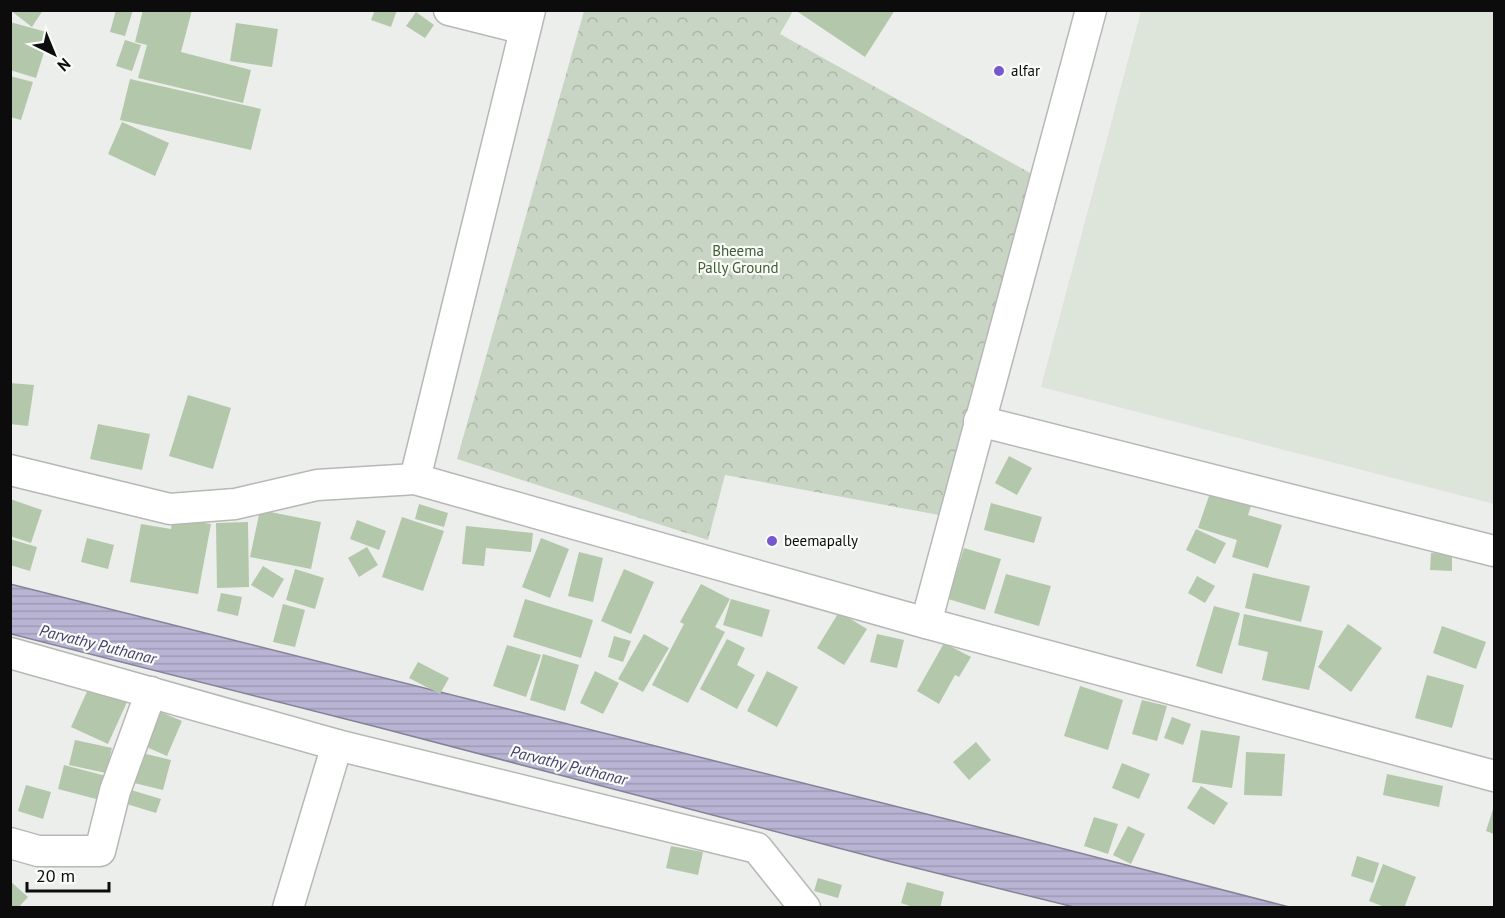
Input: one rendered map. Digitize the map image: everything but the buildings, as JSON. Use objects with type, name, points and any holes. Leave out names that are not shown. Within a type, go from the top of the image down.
[{"type":"street","points":[[415,479],[528,20],[449,10]]},
{"type":"street","points":[[926,623],[1091,10]]},
{"type":"street","points":[[979,421],[1494,551]]},
{"type":"street","points":[[10,470],[170,509],[235,504],[317,485],[415,479],[926,623],[1494,776]]},
{"type":"street","points":[[10,653],[338,745],[757,848],[805,908]]},
{"type":"street","points":[[10,843],[38,851],[100,851],[115,792],[151,692]]},
{"type":"street","points":[[288,908],[338,745]]},
{"type":"shaded area","points":[[1141,11],[1494,11],[1494,504],[1041,387]]},
{"type":"green space","name":"Bheema Pally Ground","points":[[584,11],[793,11],[780,34],[1032,174],[944,516],[725,475],[708,540],[457,459]]},
{"type":"water","name":"Parvathy Puthanar","points":[[10,584],[1289,907],[1074,907],[888,861],[11,634]]},
{"type":"place","name":"alfar","points":[[999,71]]},
{"type":"place","name":"beemapally","points":[[772,541]]}]
